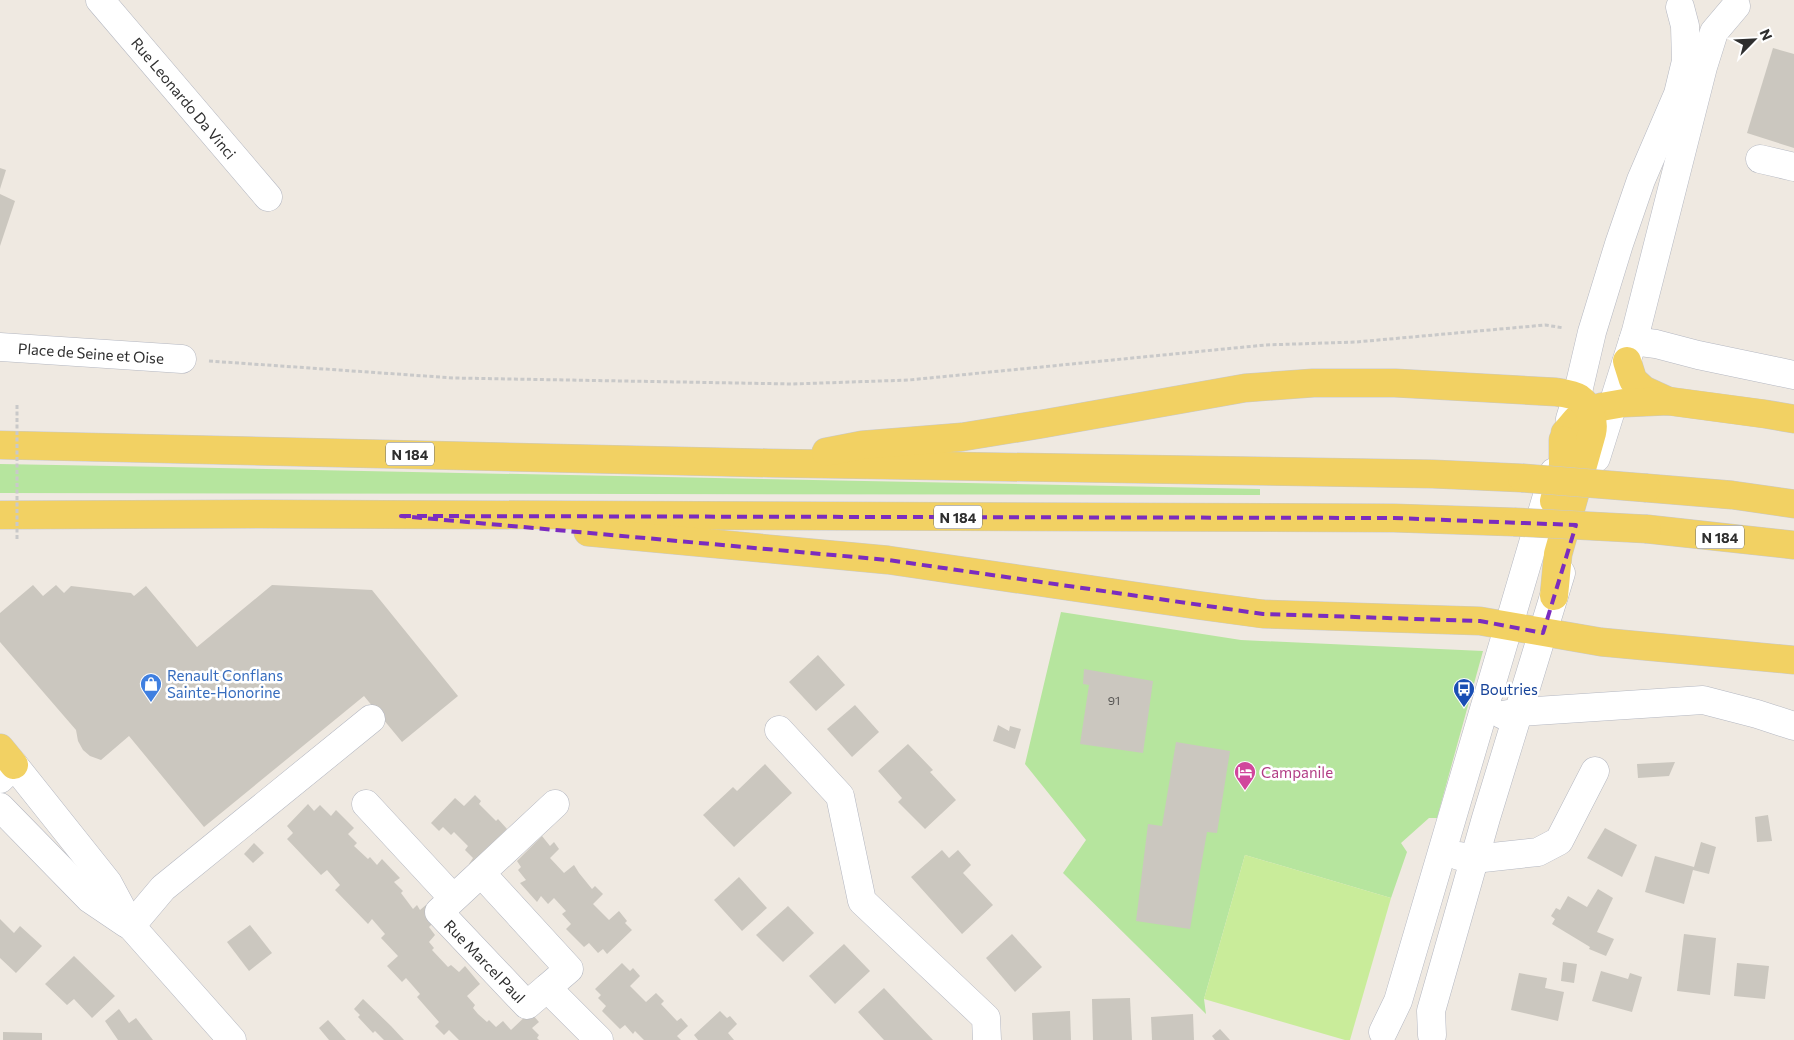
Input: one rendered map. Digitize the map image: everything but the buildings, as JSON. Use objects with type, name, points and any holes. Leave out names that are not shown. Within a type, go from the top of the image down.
[{"type":"main road","points":[[1630,351],[1633,380],[1644,390],[1668,401]]},
{"type":"main road","points":[[768,463],[862,445],[962,437],[1245,388],[1313,383],[1395,383],[1556,392],[1593,405],[1668,401],[1794,419]]},
{"type":"main road","points":[[1553,619],[1558,554],[1594,427],[1593,405]]},
{"type":"main road","points":[[0,436],[52,446]]},
{"type":"main road","points":[[1553,619],[1540,589],[1538,568],[1561,477],[1564,437]]},
{"type":"main road","name":"N 184","points":[[0,445],[768,463],[1423,474],[1522,478],[1648,488],[1732,495],[1794,504]]},
{"type":"main road","name":"N 184","points":[[0,515],[1394,518],[1647,529],[1794,546]]},
{"type":"main road","points":[[401,516],[827,553],[888,560],[1196,606],[1262,614],[1480,621],[1508,626],[1553,619],[1601,642],[1794,660]]},
{"type":"street","name":"Rue Leonardo Da Vinci","points":[[100,0],[268,197]]},
{"type":"street","points":[[1677,4],[1691,13],[1714,16],[1726,12],[1739,3]]},
{"type":"street","points":[[1378,1036],[1398,1001],[1564,437],[1593,405],[1630,351],[1703,67],[1714,32],[1739,3]]},
{"type":"street","points":[[1593,405],[1592,332],[1641,180],[1678,94],[1686,61],[1685,26],[1677,4]]},
{"type":"street","points":[[1760,159],[1794,167]]},
{"type":"street","points":[[1630,351],[1656,344],[1698,355],[1794,375]]},
{"type":"street","name":"Place de Seine et Oise","points":[[0,347],[182,359]]},
{"type":"street","points":[[1435,1038],[1431,1012],[1474,859],[1518,712],[1553,619]]},
{"type":"street","points":[[1480,722],[1489,718],[1518,712],[1703,700],[1794,726]]},
{"type":"street","points":[[131,926],[163,888],[371,719]]},
{"type":"street","points":[[779,730],[840,796],[862,901],[986,1018],[987,1040]]},
{"type":"street","points":[[5,764],[108,883],[131,926],[232,1040]]},
{"type":"street","points":[[1440,853],[1474,859],[1538,852],[1559,841],[1595,771]]},
{"type":"street","name":"Rue Marcel Paul","points":[[366,804],[453,898]]},
{"type":"street","name":"Rue Marcel Paul","points":[[481,873],[569,969],[527,1005],[438,912],[554,804]]},
{"type":"street","points":[[0,807],[90,899],[131,926]]},
{"type":"street","name":"Rue Marcel Paul","points":[[547,988],[598,1040]]},
{"type":"street","points":[[1378,1036],[1400,1028],[1417,1028],[1435,1038]]},
{"type":"path","points":[[182,359],[454,378],[793,384],[909,380],[1265,345],[1356,342],[1545,325],[1592,332]]},
{"type":"path","points":[[17,405],[17,539]]},
{"type":"highlighted area","points":[[401,516],[1394,518],[1576,525],[1543,633],[1480,621],[1263,614],[888,560]]},
{"type":"green space","points":[[0,464],[1260,489],[1260,495],[0,493]]},
{"type":"green space","name":"Campanile","points":[[1061,612],[1241,640],[1483,651],[1437,818],[1429,818],[1401,843],[1407,852],[1391,898],[1245,855],[1204,999],[1206,1014],[1063,873],[1086,840],[1025,764]]},
{"type":"green space","points":[[1245,855],[1391,898],[1350,1040],[1204,999]]},
{"type":"place","name":"Renault Conflans Sainte-Honorine","points":[[151,703]]},
{"type":"place","name":"Boutries","points":[[1464,708]]},
{"type":"place","name":"Campanile","points":[[1245,791]]}]
